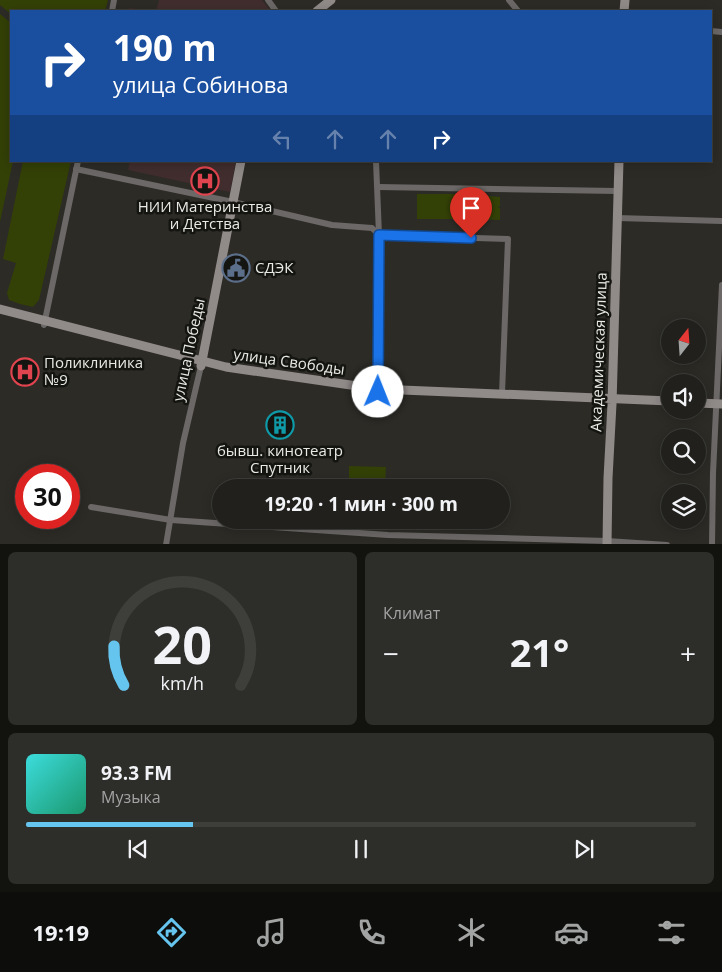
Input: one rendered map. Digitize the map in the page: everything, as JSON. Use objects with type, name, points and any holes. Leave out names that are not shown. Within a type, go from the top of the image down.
[{"type":"main road","points":[[318,10],[331,0]]},
{"type":"main road","name":"улица Победы","points":[[201,364],[241,162]]},
{"type":"main road","name":"Академическая улица","points":[[607,543],[619,162]]},
{"type":"main road","name":"улица Свободы","points":[[0,309],[44,323],[234,373],[378,390],[612,401],[661,401]]},
{"type":"main road","name":"улица Свободы","points":[[0,314],[44,323]]},
{"type":"main road","name":"улица Свободы","points":[[378,390],[502,394],[661,405]]},
{"type":"main road","points":[[706,404],[720,406]]},
{"type":"main road","points":[[706,407],[720,406]]},
{"type":"street","points":[[509,0],[517,10]]},
{"type":"street","points":[[44,323],[78,162]]},
{"type":"street","points":[[376,162],[379,235],[378,390]]},
{"type":"street","points":[[76,169],[332,225],[372,228],[379,235],[508,239],[502,394]]},
{"type":"street","points":[[378,188],[433,187],[617,191]]},
{"type":"street","points":[[617,218],[722,221]]},
{"type":"street","points":[[712,544],[713,473],[720,406],[722,285]]},
{"type":"street","name":"улица Победы","points":[[166,544],[183,443],[201,364]]},
{"type":"street","points":[[91,507],[171,520],[388,535],[667,544]]},
{"type":"shaded area","points":[[159,0],[262,0],[270,10],[156,10]]},
{"type":"shaded area","points":[[129,8],[147,10],[128,10]]},
{"type":"shaded area","name":"НИИ Материнства и Детства","points":[[130,162],[236,162],[230,192],[128,170]]},
{"type":"green space","points":[[0,0],[108,0],[105,10],[10,10],[10,13],[0,5]]},
{"type":"green space","points":[[0,14],[10,22],[10,162],[13,162],[0,222]]},
{"type":"green space","points":[[23,162],[71,162],[39,300],[33,307],[9,300],[7,293],[16,263],[3,259]]},
{"type":"green space","points":[[417,194],[462,194],[462,219],[417,219]]},
{"type":"green space","points":[[476,196],[500,197],[500,206],[498,207],[500,208],[500,220],[476,219],[477,207],[475,204]]},
{"type":"green space","points":[[349,466],[386,467],[385,479],[339,479],[349,478]]},
{"type":"place","name":"НИИ Материнства и Детства","points":[[205,181]]},
{"type":"place","name":"СДЭК","points":[[236,268]]},
{"type":"place","name":"Поликлиника №9","points":[[25,372]]},
{"type":"place","name":"бывш. кинотеатр Спутник","points":[[280,425]]},
{"type":"route","points":[[378,392],[379,235],[471,238]]}]
